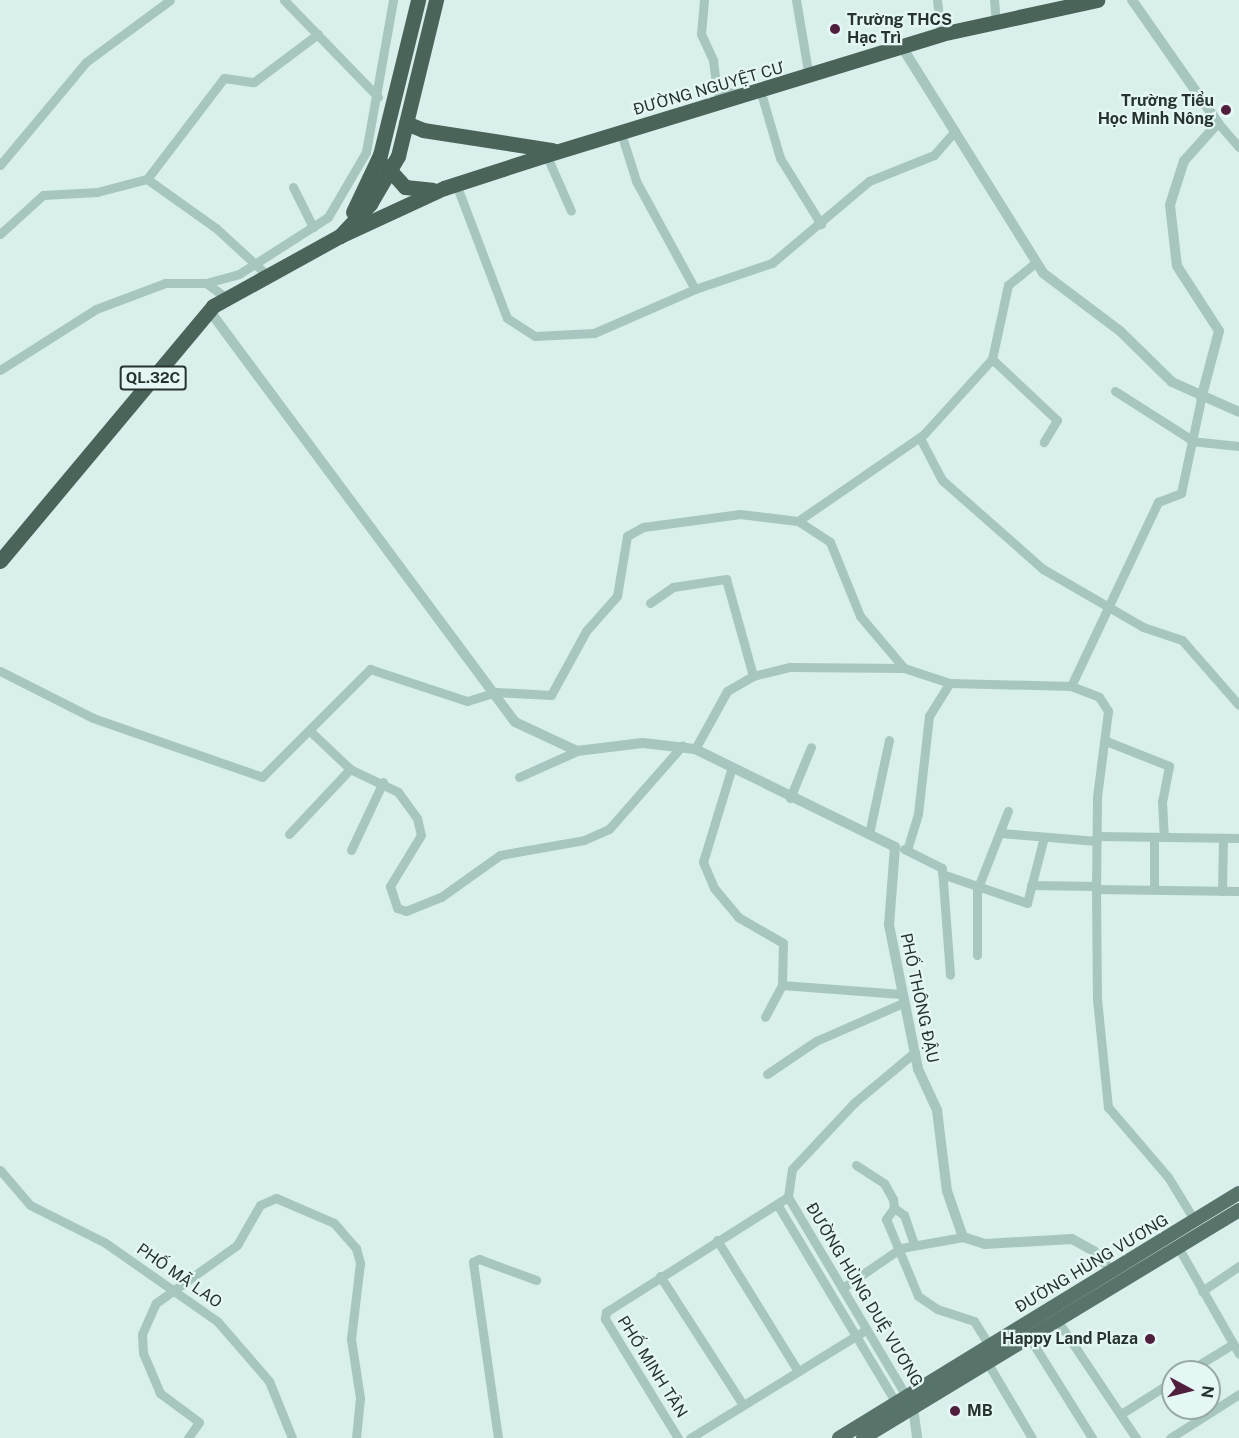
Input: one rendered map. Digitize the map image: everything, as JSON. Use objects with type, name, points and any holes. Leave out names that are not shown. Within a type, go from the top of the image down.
[{"type":"highway","name":"QL.32C","points":[[0,561],[209,310],[262,269],[340,236],[390,173],[406,123],[436,0]]},
{"type":"highway","name":"ĐƯỜNG NGUYỆT CƯ","points":[[340,236],[450,186],[550,152],[761,93],[941,34],[1096,0]]},
{"type":"highway","points":[[340,236],[370,182],[384,139],[415,3]]},
{"type":"highway","points":[[406,123],[423,130],[550,152]]},
{"type":"highway","points":[[384,139],[390,173],[411,189],[450,186]]},
{"type":"main road","name":"ĐƯỜNG HÙNG VƯƠNG","points":[[863,1438],[906,1409],[989,1345],[1238,1196]]},
{"type":"main road","name":"ĐƯỜNG HÙNG VƯƠNG","points":[[838,1438],[906,1409],[1239,1210]]},
{"type":"street","points":[[0,165],[86,62],[170,0]]},
{"type":"street","points":[[284,0],[378,97]]},
{"type":"street","points":[[0,370],[62,328],[129,295],[165,282],[206,283],[262,269],[334,211],[356,177],[378,97],[393,0]]},
{"type":"street","points":[[704,0],[701,34],[713,60],[717,92]]},
{"type":"street","points":[[795,0],[809,77]]},
{"type":"street","points":[[938,0],[941,34]]},
{"type":"street","points":[[994,0],[996,21]]},
{"type":"street","points":[[1132,0],[1218,123],[1239,147]]},
{"type":"street","points":[[0,234],[43,195],[97,192],[147,179],[224,78],[254,82],[318,34]]},
{"type":"street","points":[[902,47],[1036,262],[1129,338],[1143,358],[1201,399],[1239,412]]},
{"type":"street","points":[[689,114],[717,92],[761,93],[780,158],[820,224]]},
{"type":"street","points":[[1071,686],[1107,603],[1160,499],[1181,493],[1201,399],[1219,331],[1177,266],[1170,205],[1184,161],[1218,123]]},
{"type":"street","points":[[450,186],[506,315],[529,334],[594,333],[695,289],[772,262],[869,182],[934,155],[955,131]]},
{"type":"street","points":[[621,133],[636,182],[695,289]]},
{"type":"street","points":[[550,152],[571,211]]},
{"type":"street","points":[[147,179],[262,269]]},
{"type":"street","points":[[293,187],[313,227]]},
{"type":"street","points":[[798,521],[920,438],[992,359],[1008,285],[1036,262]]},
{"type":"street","points":[[206,283],[225,297]]},
{"type":"street","points":[[209,310],[521,726],[577,751]]},
{"type":"street","points":[[992,359],[1057,420],[1044,442]]},
{"type":"street","points":[[1115,391],[1192,440],[1239,446]]},
{"type":"street","points":[[920,438],[937,475],[1043,568],[1107,603],[1139,625],[1187,644],[1239,705]]},
{"type":"street","points":[[0,671],[93,718],[259,777],[275,769],[370,669],[467,701],[496,692],[541,698],[554,692],[586,631],[617,596],[621,543],[634,531],[740,514],[798,521],[830,542],[860,616],[904,668]]},
{"type":"street","points":[[650,603],[673,587],[726,579],[753,676]]},
{"type":"street","points":[[695,748],[722,697],[753,676],[790,667],[904,668],[950,683],[1071,686],[1107,706],[1106,741],[1098,783],[1096,888],[1097,999],[1108,1107],[1168,1177],[1195,1221]]},
{"type":"street","points":[[907,850],[918,814],[929,716],[950,683]]},
{"type":"street","points":[[310,731],[350,769],[383,782],[405,798],[419,823],[414,853],[390,885],[397,908],[418,910],[500,855],[584,840],[609,829],[682,746]]},
{"type":"street","points":[[869,834],[889,740]]},
{"type":"street","points":[[1106,741],[1169,766],[1162,801],[1154,889]]},
{"type":"street","points":[[519,777],[577,751],[682,746],[695,748],[790,798],[939,865],[942,874],[950,975]]},
{"type":"street","points":[[790,798],[811,747]]},
{"type":"street","points":[[732,767],[703,862],[714,888],[738,917],[783,943],[782,985],[765,1017]]},
{"type":"street","points":[[289,834],[350,769]]},
{"type":"street","points":[[351,850],[383,782]]},
{"type":"street","points":[[977,955],[977,890],[1008,811]]},
{"type":"street","points":[[1001,833],[1044,837],[1239,838]]},
{"type":"street","points":[[942,874],[977,890],[1027,903],[1044,837]]},
{"type":"street","points":[[1222,891],[1223,838]]},
{"type":"street","name":"PHỐ THÔNG ĐẬU","points":[[895,847],[887,915],[902,998],[915,1052],[940,1122],[947,1191],[963,1238]]},
{"type":"street","points":[[1031,885],[1239,891]]},
{"type":"street","points":[[782,985],[902,998]]},
{"type":"street","points":[[767,1074],[816,1041],[902,998]]},
{"type":"street","points":[[743,1405],[660,1276],[788,1197],[792,1169],[855,1102],[915,1052]]},
{"type":"street","points":[[856,1165],[884,1183],[894,1208],[906,1219],[914,1244]]},
{"type":"street","name":"PHỐ MÃ LAO","points":[[0,1170],[30,1205],[104,1242],[176,1290],[217,1321],[269,1381],[292,1438]]},
{"type":"street","name":"ĐƯỜNG HÙNG DUỆ VƯƠNG","points":[[788,1197],[869,1327],[906,1409]]},
{"type":"street","points":[[188,1438],[199,1422],[163,1398],[142,1347],[156,1303],[237,1245],[266,1198],[286,1200],[344,1231],[360,1263],[351,1339],[360,1398],[356,1438]]},
{"type":"street","name":"ĐƯỜNG HÙNG DUỆ VƯƠNG","points":[[777,1204],[906,1409]]},
{"type":"street","points":[[894,1208],[886,1218],[901,1248],[909,1281],[921,1300],[974,1321],[989,1345]]},
{"type":"street","points":[[844,1287],[901,1248],[914,1244],[963,1238],[985,1244],[1072,1239],[1112,1271]]},
{"type":"street","points":[[717,1240],[798,1371]]},
{"type":"street","points":[[1178,1247],[1237,1349],[1213,1360]]},
{"type":"street","points":[[498,1438],[473,1262],[479,1259],[536,1280]]},
{"type":"street","points":[[1202,1291],[1239,1266]]},
{"type":"street","name":"PHỐ MINH TÂN","points":[[660,1276],[606,1312],[605,1319],[678,1438]]},
{"type":"street","points":[[1057,1320],[1136,1438]]},
{"type":"street","points":[[690,1438],[869,1327]]},
{"type":"street","points":[[1029,1337],[1092,1438]]},
{"type":"street","points":[[987,1362],[1032,1438]]},
{"type":"street","points":[[1121,1414],[1161,1389]]},
{"type":"street","points":[[1170,1438],[1181,1435],[1239,1394]]},
{"type":"street","points":[[906,1409],[917,1438]]},
{"type":"place","name":"Trường THCS Hạc Trì","points":[[835,29]]},
{"type":"place","name":"Trường Tiểu Học Minh Nông","points":[[1226,110]]},
{"type":"place","name":"Happy Land Plaza","points":[[1150,1339]]},
{"type":"place","name":"MB","points":[[955,1411]]}]
